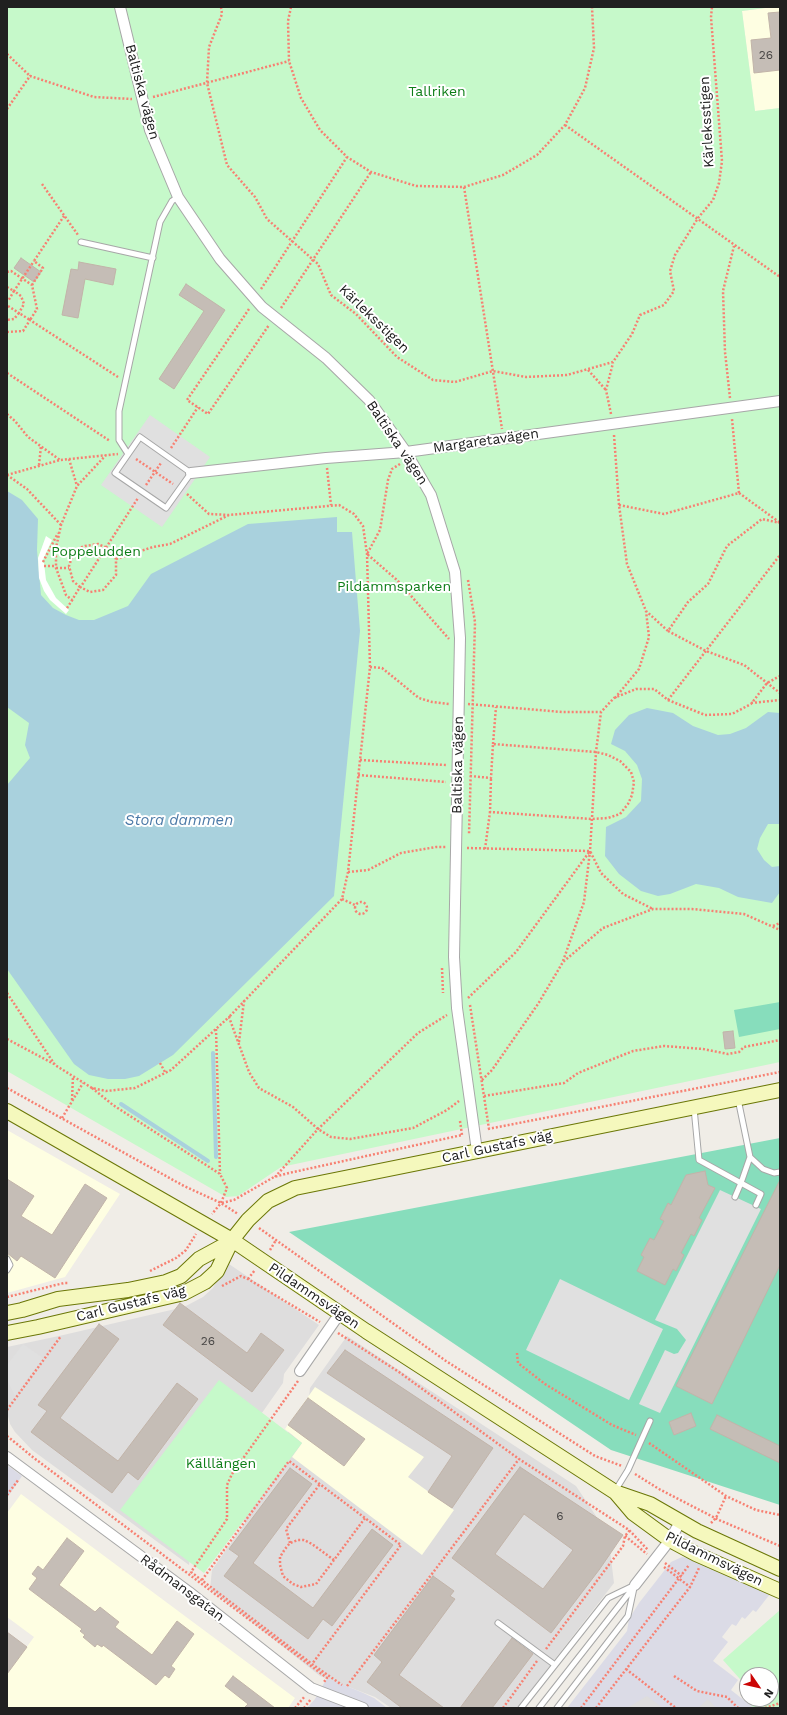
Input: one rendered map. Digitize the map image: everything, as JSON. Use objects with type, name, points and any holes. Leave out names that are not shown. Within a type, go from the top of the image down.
[{"type":"main road","name":"Carl Gustafs väg","points":[[7,1333],[184,1293],[205,1282],[217,1271],[232,1240],[248,1220],[268,1201],[294,1188],[780,1090]]},
{"type":"main road","name":"Pildammsvägen","points":[[7,1111],[232,1240],[340,1313],[615,1492],[650,1504],[680,1522],[780,1569]]},
{"type":"main road","name":"Carl Gustafs väg","points":[[7,1313],[58,1299],[128,1290],[166,1282],[180,1276],[200,1259],[232,1240]]},
{"type":"main road","name":"Pildammsvägen","points":[[615,1492],[633,1513],[670,1540],[696,1554],[780,1591]]},
{"type":"street","name":"Baltiska vägen","points":[[120,7],[144,100],[150,130],[178,197],[252,304],[262,308],[270,320],[326,358],[369,400],[406,452],[431,495],[455,572],[460,638],[454,957],[457,1008],[477,1151]]},
{"type":"street","name":"Margaretavägen","points":[[191,473],[326,458],[406,452],[780,401]]},
{"type":"street","points":[[300,1371],[340,1313]]},
{"type":"street","name":"Rådmansgatan","points":[[7,1458],[189,1592],[311,1688],[363,1708]]},
{"type":"street","points":[[635,1585],[670,1540],[680,1522]]},
{"type":"lane","points":[[128,454],[119,440],[119,411],[160,222],[172,201],[178,197]]},
{"type":"lane","points":[[81,242],[153,258]]},
{"type":"lane","points":[[140,438],[191,473],[166,508],[115,473],[140,438]]},
{"type":"lane","points":[[735,1197],[750,1157],[738,1098]]},
{"type":"lane","points":[[694,1107],[699,1160],[761,1194],[756,1205]]},
{"type":"lane","points":[[750,1157],[763,1169],[774,1173],[780,1172]]},
{"type":"lane","points":[[7,1259],[10,1265],[7,1270]]},
{"type":"lane","points":[[615,1492],[628,1470],[650,1421]]},
{"type":"lane","points":[[521,1708],[608,1598],[635,1585]]},
{"type":"lane","points":[[539,1708],[635,1585]]},
{"type":"lane","points":[[557,1708],[628,1616],[635,1585]]},
{"type":"lane","points":[[498,1622],[555,1665]]},
{"type":"path","name":"Kärleksstigen","points":[[222,7],[222,14],[209,47],[207,83],[227,165],[255,197],[267,219],[318,264],[331,295],[356,314],[397,357],[433,380],[455,382],[493,371],[526,377],[567,375],[613,362],[632,334],[640,315],[664,305],[674,291],[670,271],[673,260],[698,218],[713,200],[719,183],[722,161],[710,17],[712,7]]},
{"type":"path","points":[[291,7],[288,21],[289,61],[301,98],[320,130],[347,157],[371,172],[416,186],[464,187],[503,175],[537,154],[565,126],[585,88],[594,48],[592,7]]},
{"type":"path","points":[[7,54],[30,76],[94,97],[136,99],[134,94]]},
{"type":"path","points":[[144,100],[289,61]]},
{"type":"path","points":[[7,110],[30,76]]},
{"type":"path","points":[[565,126],[780,277]]},
{"type":"path","points":[[347,157],[252,304],[187,400],[208,414],[371,172]]},
{"type":"path","points":[[42,184],[81,242]]},
{"type":"path","points":[[464,187],[503,439]]},
{"type":"path","points":[[64,216],[7,301],[8,306],[125,382]]},
{"type":"path","points":[[734,246],[723,291],[725,352],[739,493],[780,523]]},
{"type":"path","points":[[32,285],[44,268],[34,261]]},
{"type":"path","points":[[7,272],[11,271],[32,285],[37,309],[23,331],[7,332]]},
{"type":"path","points":[[7,287],[21,296],[24,304],[14,319],[7,320]]},
{"type":"path","points":[[252,304],[255,312]]},
{"type":"path","points":[[270,320],[276,329]]},
{"type":"path","points":[[228,1017],[249,1072],[259,1088],[293,1107],[318,1129],[331,1137],[350,1139],[413,1128],[447,1110],[468,1093],[492,1070],[538,1004],[563,962],[584,902],[590,852],[596,752],[601,712],[640,669],[649,637],[646,611],[626,564],[619,505],[614,424],[606,390],[613,362]]},
{"type":"path","points":[[588,370],[606,390]]},
{"type":"path","points":[[7,373],[155,472],[67,608]]},
{"type":"path","points":[[180,434],[198,407]]},
{"type":"path","points":[[7,414],[28,437],[60,460]]},
{"type":"path","points":[[39,465],[41,446]]},
{"type":"path","points":[[394,453],[404,471]]},
{"type":"path","points":[[7,475],[60,460],[128,454]]},
{"type":"path","points":[[72,600],[66,595],[56,567],[56,548],[60,525],[77,486],[106,455]]},
{"type":"path","points":[[326,458],[330,506]]},
{"type":"path","points":[[69,459],[77,486]]},
{"type":"path","points":[[367,554],[380,530],[392,469],[400,464]]},
{"type":"path","points":[[7,475],[27,489],[60,525]]},
{"type":"path","points":[[619,505],[664,514],[739,493]]},
{"type":"path","points":[[92,1088],[106,1091],[135,1088],[170,1070],[216,1029],[342,899],[348,872],[370,666],[367,554],[362,526],[354,514],[339,505],[229,515],[208,514],[192,497]]},
{"type":"path","points":[[116,559],[153,547],[170,544],[229,515]]},
{"type":"path","points":[[668,631],[688,602],[708,584],[727,546],[762,519],[780,523]]},
{"type":"path","points":[[59,531],[43,564],[69,568]]},
{"type":"path","points":[[92,544],[106,547],[116,559],[116,575],[103,590],[90,592],[80,587],[73,581],[69,568],[72,557],[77,550],[92,544]]},
{"type":"path","points":[[367,554],[396,580],[449,639]]},
{"type":"path","points":[[668,700],[780,555]]},
{"type":"path","points":[[646,611],[668,631],[706,651],[744,665],[780,693]]},
{"type":"path","points":[[448,632],[449,646]]},
{"type":"path","points":[[370,666],[382,668],[419,698],[448,704],[562,712],[601,712]]},
{"type":"path","points":[[751,704],[767,683],[780,676]]},
{"type":"path","points":[[614,698],[636,689],[654,688],[668,700],[705,715],[732,714],[751,704],[780,700]]},
{"type":"path","points":[[447,712],[448,697]]},
{"type":"path","points":[[485,849],[490,812],[496,707]]},
{"type":"path","points":[[490,812],[592,819],[608,818],[620,814],[628,804],[632,795],[634,782],[631,772],[620,760],[608,755],[596,752],[493,744]]},
{"type":"path","points":[[446,758],[446,771]]},
{"type":"path","points":[[360,760],[446,765]]},
{"type":"path","points":[[358,774],[446,782]]},
{"type":"path","points":[[458,775],[491,778]]},
{"type":"path","points":[[446,776],[446,789]]},
{"type":"path","points":[[444,847],[445,840]]},
{"type":"path","points":[[348,872],[368,870],[401,853],[436,847],[456,848]]},
{"type":"path","points":[[472,848],[590,852]]},
{"type":"path","points":[[590,852],[602,873],[623,894],[653,909]]},
{"type":"path","points":[[274,1177],[318,1129],[418,1032],[457,1008],[516,952],[590,852]]},
{"type":"path","points":[[342,899],[355,905]]},
{"type":"path","points":[[359,902],[363,902],[367,907],[366,911],[361,914],[357,914],[355,905],[359,902]]},
{"type":"path","points":[[563,962],[603,928],[653,909],[692,909],[744,914],[780,930]]},
{"type":"path","points":[[773,926],[780,923]]},
{"type":"path","points":[[442,964],[444,994]]},
{"type":"path","points":[[7,993],[54,1065]]},
{"type":"path","points":[[239,1045],[244,1001]]},
{"type":"path","points":[[445,1008],[447,1023]]},
{"type":"path","points":[[149,1271],[176,1258],[186,1250],[203,1224],[221,1203],[227,1188],[220,1174],[216,1029]]},
{"type":"path","points":[[7,1039],[92,1088],[113,1105],[220,1174]]},
{"type":"path","points":[[484,1096],[564,1083],[578,1073],[633,1051],[664,1046],[728,1054],[739,1052],[744,1047],[780,1040]]},
{"type":"path","points":[[160,1063],[165,1072]]},
{"type":"path","points":[[489,1128],[780,1072]]},
{"type":"path","points":[[72,1101],[73,1076]]},
{"type":"path","points":[[62,1118],[83,1083]]},
{"type":"path","points":[[7,1088],[184,1186],[221,1203],[248,1220],[446,1360],[595,1456],[619,1465],[659,1489],[716,1518],[780,1546]]},
{"type":"path","points":[[456,1094],[458,1108]]},
{"type":"path","points":[[459,1115],[462,1135]]},
{"type":"path","points":[[220,1286],[241,1276],[330,1328],[399,1372],[519,1459],[629,1530],[645,1548]]},
{"type":"path","points":[[7,1296],[64,1283],[71,1283]]},
{"type":"path","points":[[7,1410],[64,1332]]},
{"type":"path","points":[[517,1353],[518,1363],[545,1384],[612,1425],[642,1438],[726,1496],[756,1510],[780,1514]]},
{"type":"path","points":[[300,1371],[298,1381],[232,1474],[227,1485],[227,1519],[191,1572],[342,1685]]},
{"type":"path","points":[[7,1436],[34,1458],[327,1678]]},
{"type":"path","points":[[347,1686],[519,1459]]},
{"type":"path","points":[[202,1580],[289,1461],[365,1518],[400,1545],[312,1664]]},
{"type":"path","points":[[290,1544],[286,1529],[320,1484]]},
{"type":"path","points":[[716,1518],[726,1496]]},
{"type":"path","points":[[334,1560],[312,1544],[304,1540],[298,1540],[290,1544],[280,1557],[280,1565],[283,1576],[293,1584],[301,1587],[316,1584],[334,1560],[365,1518]]},
{"type":"path","points":[[503,1708],[623,1546],[625,1536],[629,1530]]},
{"type":"path","points":[[581,1708],[692,1561]]},
{"type":"path","points":[[596,1708],[690,1587],[701,1564]]},
{"type":"path","points":[[669,1566],[682,1576]]},
{"type":"path","points":[[626,1669],[676,1708]]},
{"type":"path","points":[[674,1676],[697,1691],[727,1697],[738,1708]]},
{"type":"path","points":[[765,1708],[780,1703]]},
{"type":"shaded area","points":[[780,7],[780,108],[755,111],[742,11]]},
{"type":"shaded area","points":[[150,415],[210,457],[162,527],[101,485]]},
{"type":"shaded area","points":[[7,1130],[120,1194],[65,1277],[7,1293]]},
{"type":"shaded area","points":[[720,1190],[761,1209],[660,1413],[639,1404],[665,1350],[674,1354],[678,1353],[686,1340],[677,1329],[655,1320]]},
{"type":"shaded area","points":[[226,1262],[319,1325],[284,1374],[283,1383],[226,1464],[191,1548],[189,1565],[32,1450],[15,1432],[10,1424],[7,1412],[7,1347],[184,1307],[203,1297],[213,1288]]},
{"type":"shaded area","points":[[560,1279],[663,1329],[629,1400],[526,1350]]},
{"type":"shaded area","points":[[347,1336],[576,1486],[608,1534],[614,1583],[517,1708],[391,1708],[375,1697],[320,1676],[210,1589],[212,1570],[245,1523],[245,1505],[309,1397],[310,1388]]},
{"type":"shaded area","points":[[23,1344],[43,1358],[15,1396],[7,1380],[7,1365]]},
{"type":"shaded area","points":[[315,1387],[424,1457],[408,1477],[454,1510],[422,1555],[292,1457],[302,1443],[285,1429]]},
{"type":"shaded area","points":[[7,1465],[22,1476],[7,1498]]},
{"type":"shaded area","points":[[21,1494],[295,1698],[288,1708],[7,1708],[7,1674],[34,1637],[7,1617],[7,1513]]},
{"type":"shaded area","points":[[682,1557],[688,1558],[770,1594],[756,1612],[753,1610],[745,1619],[742,1617],[736,1626],[732,1624],[722,1637],[728,1642],[713,1661],[738,1680],[731,1690],[739,1696],[739,1707],[754,1708],[716,1708],[708,1699],[698,1708],[663,1708],[647,1696],[627,1708],[567,1708],[627,1631],[629,1619],[639,1603],[671,1562]]},
{"type":"shaded area","points":[[327,1678],[374,1698],[387,1708],[307,1708],[315,1699]]},
{"type":"shaded area","points":[[644,1692],[701,1694],[724,1708],[619,1708]]},
{"type":"green space","name":"Pildammsparken","points":[[7,7],[773,7],[742,11],[755,111],[780,108],[780,1062],[281,1167],[238,1196],[226,1197],[7,1071]]},
{"type":"green space","points":[[780,1002],[780,1029],[739,1037],[734,1010]]},
{"type":"green space","points":[[780,1138],[780,1505],[611,1450],[289,1232]]},
{"type":"green space","name":"Källlängen","points":[[219,1380],[302,1443],[204,1573],[120,1510]]},
{"type":"green space","points":[[780,1610],[780,1708],[753,1707],[779,1707],[779,1667],[739,1667],[739,1678],[723,1660]]},
{"type":"water","name":"Stora dammen","points":[[7,491],[22,500],[38,519],[37,550],[41,595],[53,608],[79,620],[94,620],[128,606],[151,574],[248,524],[337,517],[337,532],[352,532],[360,631],[334,896],[173,1055],[139,1076],[125,1079],[108,1079],[89,1075],[74,1064],[7,969],[7,785],[30,758],[25,745],[29,723],[7,707]]},
{"type":"water","points":[[647,708],[673,713],[693,726],[718,735],[730,734],[746,728],[768,712],[780,713],[780,824],[768,824],[760,838],[757,849],[764,860],[772,867],[780,866],[780,892],[772,903],[738,897],[719,888],[696,884],[670,894],[658,896],[641,891],[619,874],[605,856],[606,827],[626,817],[641,801],[642,779],[637,765],[625,751],[611,744],[615,730],[629,715]]},
{"type":"pier","points":[[46,536],[52,540],[42,562],[44,563],[46,580],[56,598],[69,610],[66,614],[50,600],[44,591],[39,578],[38,558]]},
{"type":"building","points":[[780,12],[780,70],[754,73],[751,40],[771,38],[768,13]]},
{"type":"building","points":[[21,258],[41,272],[34,282],[14,268]]},
{"type":"building","points":[[79,262],[116,269],[113,285],[85,279],[78,318],[62,315],[71,269],[78,270]]},
{"type":"building","points":[[186,284],[225,310],[174,389],[159,379],[204,311],[179,295]]},
{"type":"building","points":[[733,1031],[735,1048],[725,1049],[723,1032]]},
{"type":"building","points":[[705,1171],[708,1185],[715,1188],[699,1218],[702,1220],[694,1236],[691,1234],[681,1253],[684,1255],[676,1271],[673,1269],[665,1285],[637,1271],[644,1257],[641,1255],[650,1238],[654,1240],[664,1221],[660,1219],[668,1203],[671,1205],[686,1175]]},
{"type":"building","points":[[7,1179],[34,1196],[21,1216],[52,1235],[85,1184],[107,1198],[55,1278],[21,1256],[17,1261],[7,1253]]},
{"type":"building","points":[[780,1180],[780,1265],[712,1404],[676,1386]]},
{"type":"building","points":[[180,1303],[247,1353],[261,1333],[284,1350],[252,1392],[163,1325]]},
{"type":"building","points":[[99,1324],[119,1339],[60,1418],[118,1461],[177,1383],[198,1399],[138,1480],[128,1472],[112,1493],[31,1432],[47,1411],[38,1405]]},
{"type":"building","points":[[345,1350],[493,1448],[452,1508],[428,1492],[452,1456],[327,1373]]},
{"type":"building","points":[[308,1398],[365,1439],[344,1466],[288,1425]]},
{"type":"building","points":[[691,1413],[696,1426],[674,1435],[669,1422]]},
{"type":"building","points":[[717,1415],[780,1446],[780,1463],[710,1429]]},
{"type":"building","points":[[520,1467],[623,1535],[599,1570],[551,1633],[452,1558]],"holes":[[[524,1514],[573,1550],[543,1589],[495,1554]]]},
{"type":"building","points":[[290,1468],[312,1484],[253,1563],[313,1608],[372,1529],[393,1545],[332,1626],[323,1619],[308,1639],[224,1576],[239,1556],[229,1549]]},
{"type":"building","points":[[67,1538],[84,1551],[59,1585],[95,1612],[100,1607],[119,1622],[115,1627],[152,1655],[177,1621],[194,1634],[171,1666],[175,1669],[169,1678],[165,1675],[156,1685],[103,1645],[102,1647],[97,1644],[95,1647],[83,1637],[85,1635],[80,1631],[82,1629],[29,1589],[37,1578],[32,1574],[38,1566],[43,1570]]},
{"type":"building","points":[[433,1576],[454,1591],[450,1596],[455,1599],[399,1675],[444,1708],[402,1708],[367,1682],[382,1662],[374,1655]]},
{"type":"building","points":[[7,1632],[27,1647],[7,1674]]},
{"type":"building","points":[[512,1638],[533,1654],[492,1708],[460,1708]]},
{"type":"building","points":[[233,1676],[275,1708],[244,1708],[248,1704],[225,1686]]},
{"type":"waterway","points":[[213,1053],[216,1157]]},
{"type":"waterway","points":[[121,1104],[208,1161]]},
{"type":"park label","name":"Tallriken","points":[[437,92]]},
{"type":"park label","name":"Poppeludden","points":[[96,552]]}]
